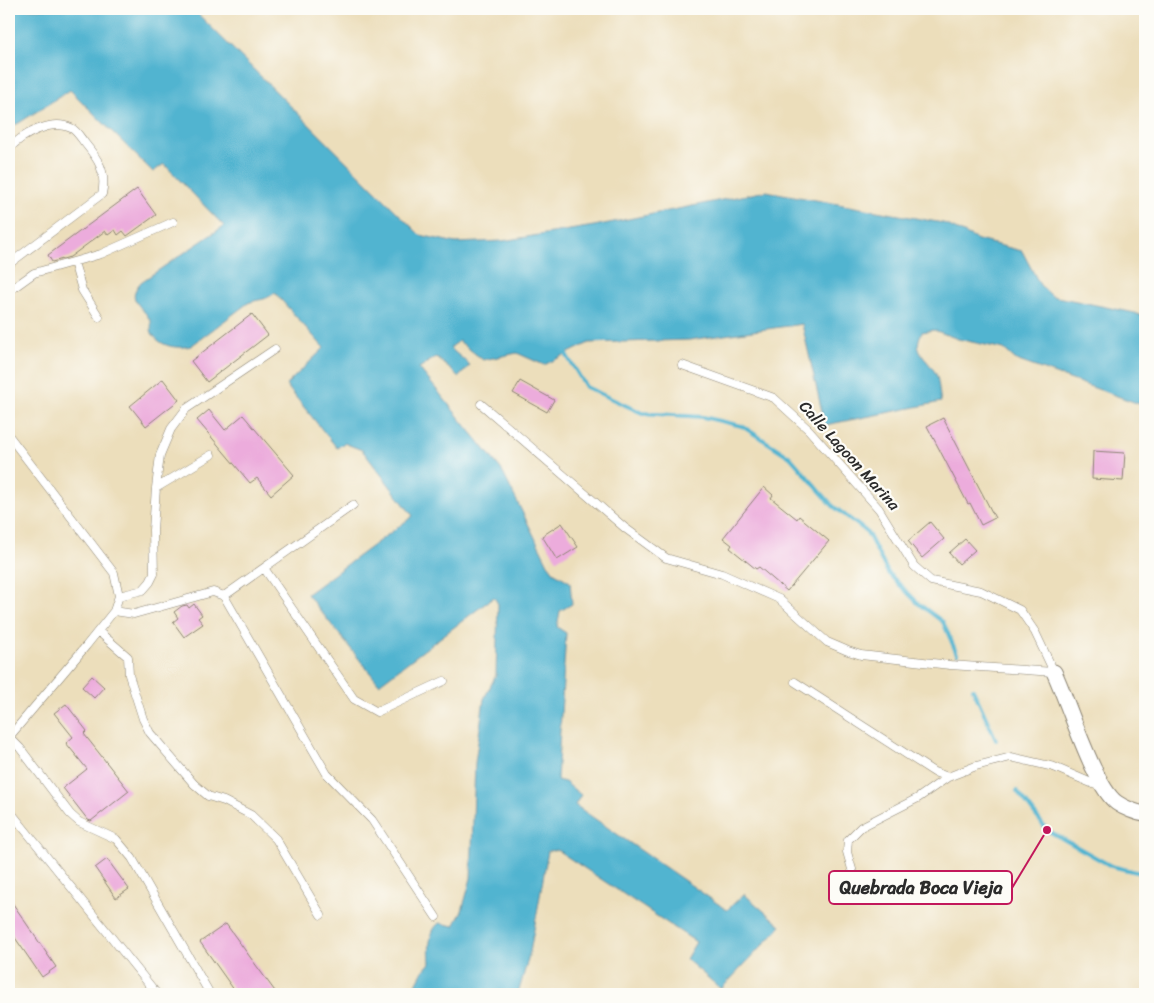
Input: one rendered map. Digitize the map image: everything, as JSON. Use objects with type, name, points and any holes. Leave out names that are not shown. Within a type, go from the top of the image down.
[{"type":"street","name":"Calle Lagoon Marina","points":[[1054,672],[1098,780],[1116,803],[1145,814]]},
{"type":"lane","points":[[9,149],[17,140],[34,130],[57,125],[72,128],[98,159],[105,180],[102,194],[9,264]]},
{"type":"lane","points":[[9,291],[34,274],[100,254],[173,222]]},
{"type":"lane","points":[[74,262],[82,290],[99,317]]},
{"type":"lane","points":[[119,596],[143,590],[154,574],[153,530],[156,488],[160,455],[171,429],[186,409],[275,350]]},
{"type":"lane","name":"Calle Lagoon Marina","points":[[682,365],[774,398],[809,430],[879,509],[914,566],[931,581],[981,590],[1020,610],[1035,632],[1054,672]]},
{"type":"lane","points":[[482,404],[625,528],[666,558],[722,574],[779,599],[827,642],[848,652],[950,665],[1054,672]]},
{"type":"lane","points":[[9,436],[114,573],[119,596],[114,611],[9,737],[20,748],[70,814],[79,822],[116,839],[132,858],[210,994]]},
{"type":"lane","points":[[156,488],[211,455]]},
{"type":"lane","points":[[224,596],[353,505]]},
{"type":"lane","points":[[264,568],[354,699],[364,706],[377,712],[444,680]]},
{"type":"lane","points":[[114,611],[134,614],[213,592],[224,596],[327,774],[372,820],[436,917]]},
{"type":"lane","points":[[98,631],[128,657],[129,674],[142,719],[150,733],[194,784],[208,796],[224,801],[251,816],[276,839],[321,915]]},
{"type":"lane","points":[[795,682],[934,772],[948,776]]},
{"type":"lane","points":[[860,897],[847,852],[848,840],[861,827],[918,798],[948,776],[1011,757],[1054,767],[1105,789]]},
{"type":"lane","points":[[9,810],[157,994]]},
{"type":"water","points":[[9,9],[193,9],[420,235],[456,243],[502,241],[594,226],[766,191],[943,223],[978,240],[1022,251],[1040,285],[1052,296],[1135,313],[1145,318],[1145,406],[1016,360],[1004,349],[958,339],[934,330],[922,332],[918,345],[921,354],[936,374],[941,402],[825,425],[802,324],[689,340],[589,343],[544,365],[517,353],[483,360],[459,341],[450,348],[470,365],[459,377],[436,357],[419,368],[501,469],[548,564],[555,573],[570,582],[572,604],[560,611],[557,627],[566,633],[557,780],[565,782],[581,795],[575,805],[727,910],[744,894],[781,926],[721,989],[686,959],[696,942],[557,850],[548,851],[530,952],[518,994],[411,994],[423,971],[430,963],[431,936],[435,927],[439,923],[454,926],[462,911],[471,878],[475,763],[484,699],[496,675],[498,604],[494,597],[379,684],[307,594],[413,516],[362,450],[344,443],[337,448],[286,385],[324,348],[275,293],[264,299],[248,303],[191,346],[169,346],[155,338],[151,332],[151,321],[135,299],[137,287],[141,282],[224,226],[164,164],[153,172],[70,90],[19,123],[9,127]]},
{"type":"building","points":[[137,189],[156,215],[127,236],[123,231],[118,235],[115,230],[108,235],[105,231],[70,257],[52,262],[48,255]]},
{"type":"building","points":[[252,314],[268,335],[207,382],[191,361]]},
{"type":"building","points":[[163,379],[179,400],[146,426],[130,406]]},
{"type":"building","points":[[520,381],[554,400],[547,412],[513,393]]},
{"type":"building","points":[[209,410],[225,430],[243,415],[294,475],[271,495],[257,478],[250,483],[197,420]]},
{"type":"building","points":[[943,418],[995,518],[981,525],[927,426]]},
{"type":"building","points":[[1093,451],[1125,453],[1123,481],[1092,479]]},
{"type":"building","points":[[764,487],[773,495],[771,498],[797,519],[799,516],[829,541],[787,591],[759,567],[756,569],[730,548],[732,545],[723,538]]},
{"type":"building","points":[[930,522],[944,539],[922,558],[908,541]]},
{"type":"building","points":[[562,523],[578,547],[557,560],[542,536]]},
{"type":"building","points":[[965,539],[975,550],[959,564],[949,553]]},
{"type":"building","points":[[194,604],[202,615],[198,618],[203,624],[184,637],[173,622],[178,618],[174,612],[182,606],[187,605],[189,608]]},
{"type":"building","points":[[92,676],[104,687],[94,698],[82,687]]},
{"type":"building","points":[[66,704],[87,731],[84,734],[129,791],[91,821],[88,820],[63,788],[87,769],[66,743],[73,737],[54,713]]},
{"type":"building","points":[[107,859],[129,889],[116,898],[95,868]]},
{"type":"building","points":[[9,898],[56,967],[42,977],[9,929]]},
{"type":"building","points":[[226,924],[277,994],[237,994],[200,942]]},
{"type":"waterway","points":[[564,351],[586,387],[642,413],[703,417],[742,426],[790,457],[833,506],[867,532],[888,573],[919,604],[943,622],[957,654]]},
{"type":"waterway","points":[[973,689],[996,740]]},
{"type":"waterway","points":[[1017,791],[1047,830],[1111,866],[1145,874]]},
{"type":"place","name":"Quebrada Boca Vieja","points":[[1047,830]]}]
